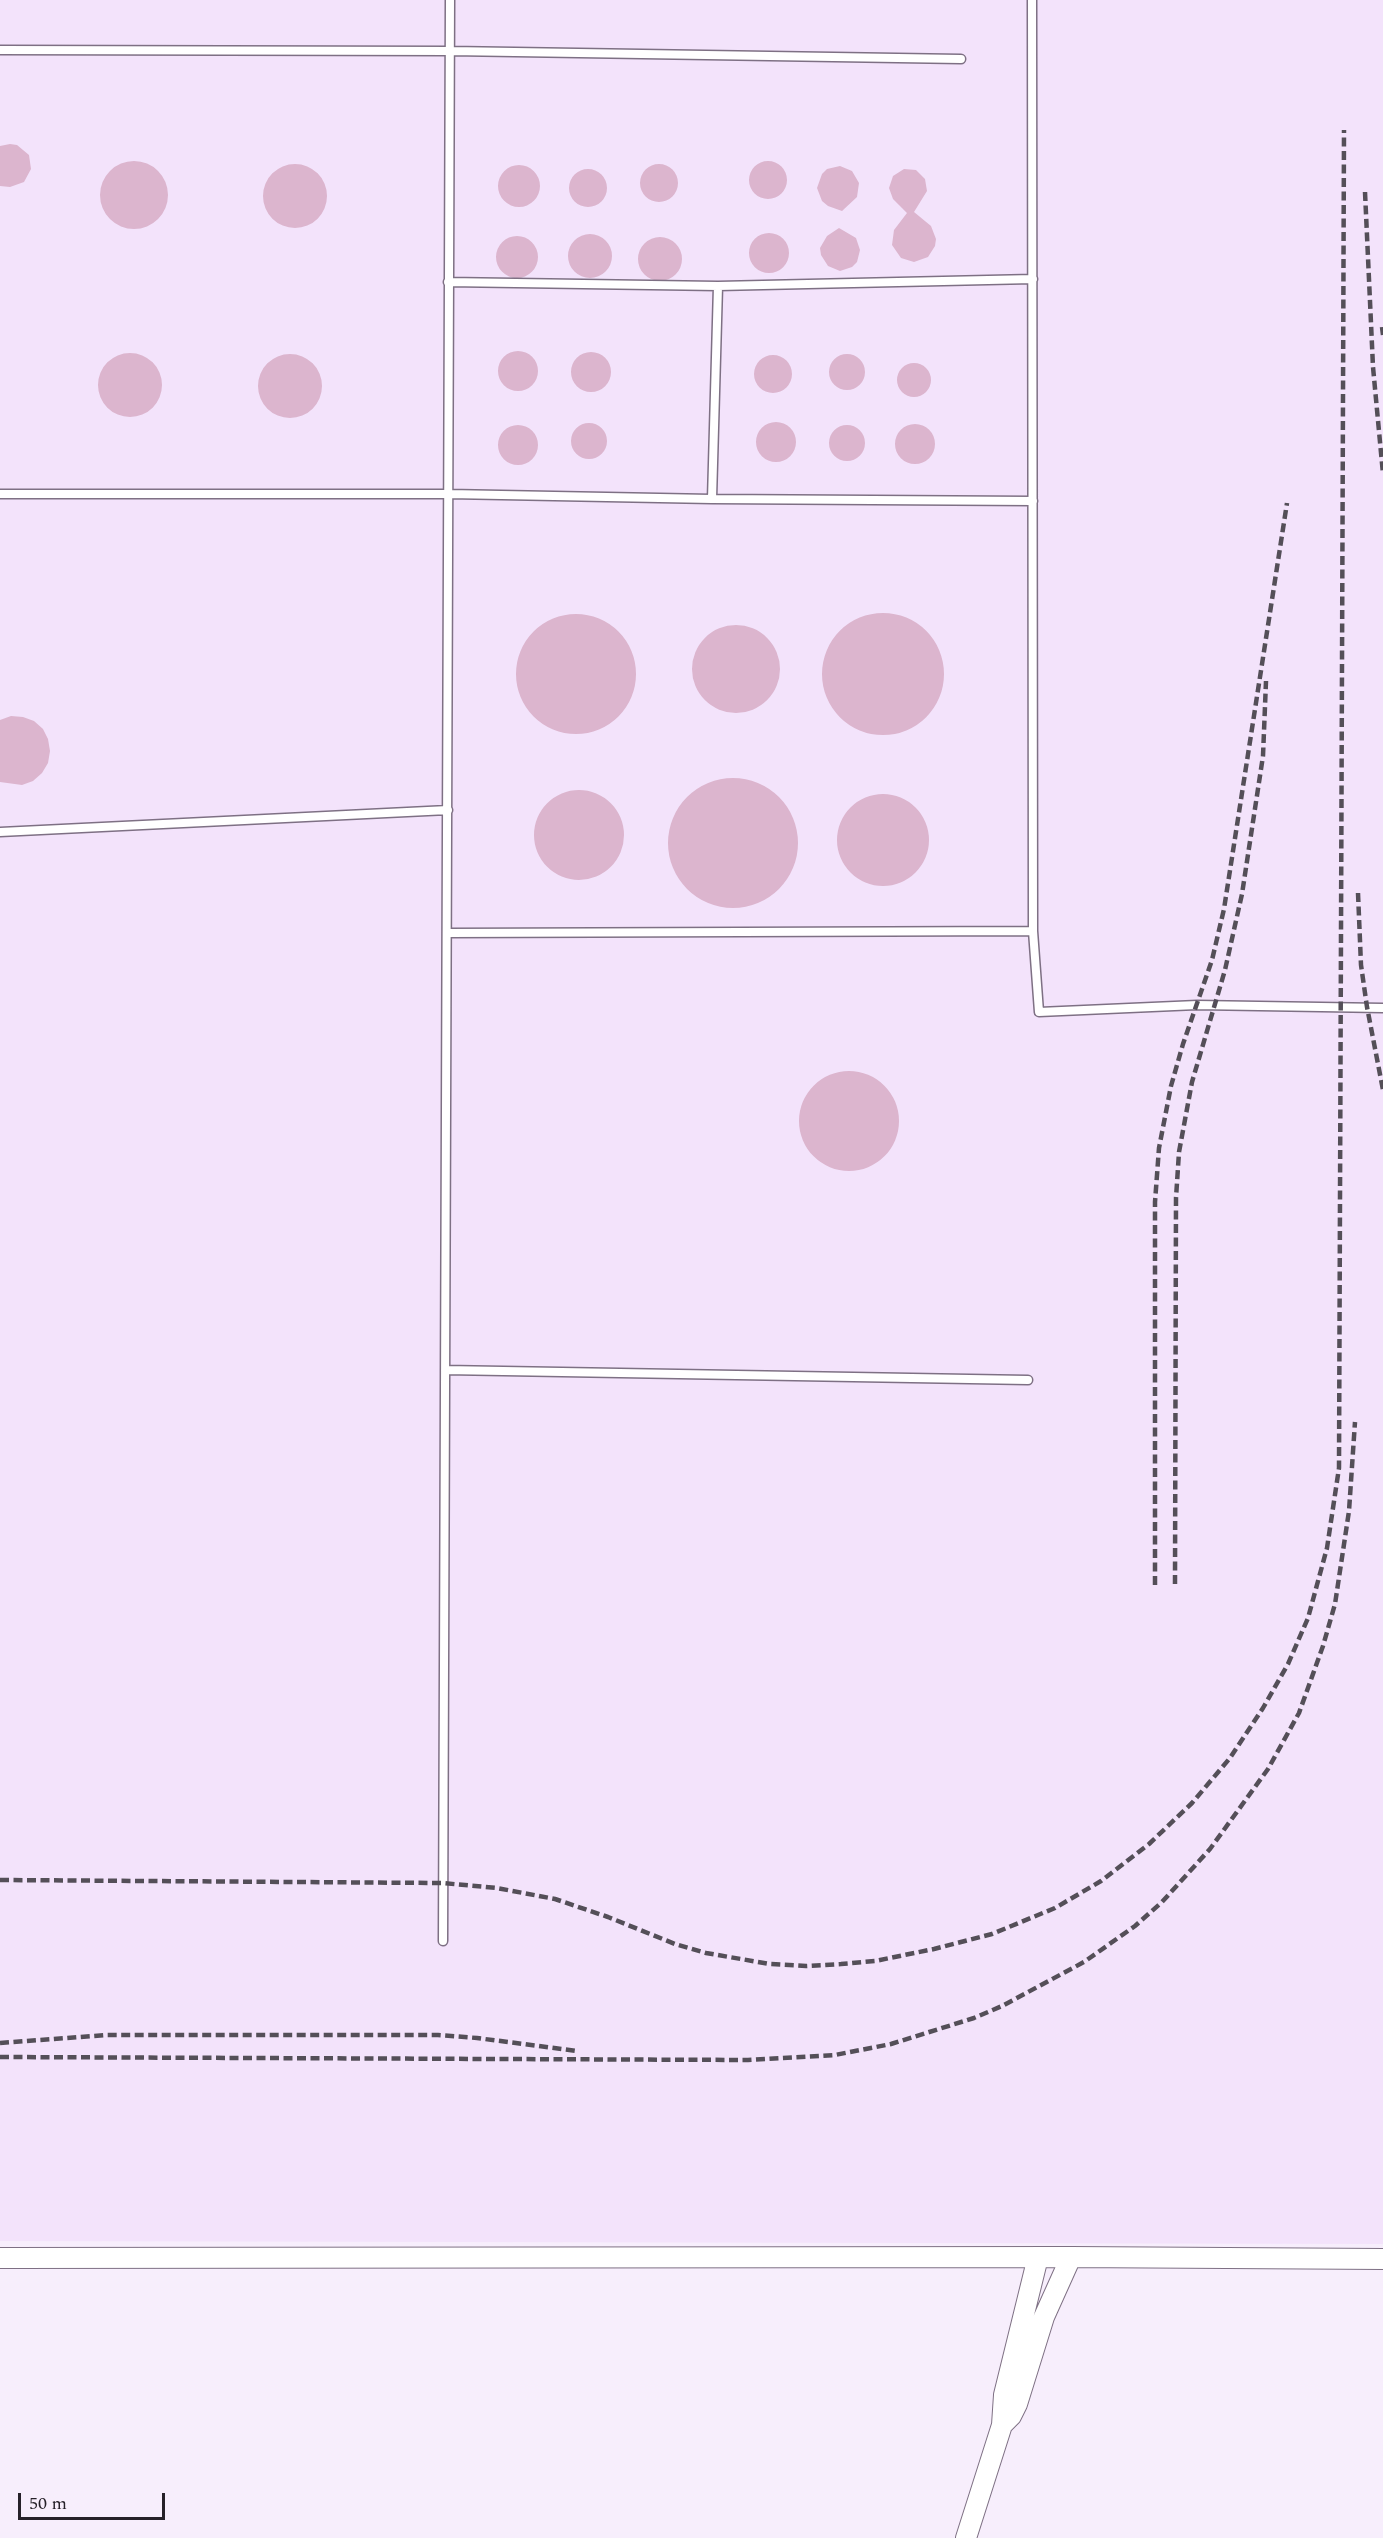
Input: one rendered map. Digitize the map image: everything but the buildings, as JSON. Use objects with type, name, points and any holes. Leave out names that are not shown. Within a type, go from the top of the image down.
[{"type":"street","points":[[966,2538],[1002,2425],[1004,2395],[1038,2257]]},
{"type":"street","points":[[1002,2425],[1011,2416],[1017,2404],[1044,2318],[1071,2257]]},
{"type":"street","points":[[0,2258],[1383,2259]]},
{"type":"lane","points":[[443,1941],[449,933],[450,0]]},
{"type":"lane","points":[[1032,0],[1034,931],[1040,1012],[1197,1005],[1383,1008]]},
{"type":"lane","points":[[0,50],[451,51],[961,59]]},
{"type":"lane","points":[[448,282],[718,286],[1034,279]]},
{"type":"lane","points":[[712,499],[718,286]]},
{"type":"lane","points":[[0,494],[449,494],[712,499],[1032,501]]},
{"type":"lane","points":[[0,832],[448,810]]},
{"type":"lane","points":[[449,933],[1034,931]]},
{"type":"lane","points":[[445,1370],[1028,1380]]},
{"type":"shaded area","points":[[0,0],[1383,0],[1383,2244],[0,2241]]},
{"type":"railway","points":[[0,1880],[442,1883],[497,1888],[555,1899],[675,1944],[706,1953],[770,1964],[806,1966],[875,1961],[992,1934],[1055,1908],[1101,1881],[1149,1844],[1192,1803],[1230,1758],[1263,1708],[1288,1664],[1308,1618],[1327,1548],[1339,1468],[1344,130]]},
{"type":"railway","points":[[1365,192],[1373,367],[1383,474]]},
{"type":"railway","points":[[1382,327],[1383,335]]},
{"type":"railway","points":[[1155,1585],[1155,1202],[1159,1148],[1171,1086],[1212,960],[1224,909],[1287,503]]},
{"type":"railway","points":[[1175,1584],[1176,1198],[1179,1152],[1192,1082],[1225,970],[1242,894],[1263,756],[1266,681]]},
{"type":"railway","points":[[1358,893],[1361,965],[1383,1090]]},
{"type":"railway","points":[[0,2057],[748,2060],[835,2055],[891,2044],[974,2018],[1002,2006],[1084,1962],[1135,1926],[1162,1902],[1210,1849],[1268,1769],[1299,1713],[1335,1604],[1349,1511],[1355,1422]]},
{"type":"railway","points":[[0,2043],[106,2035],[438,2035],[577,2051]]}]
